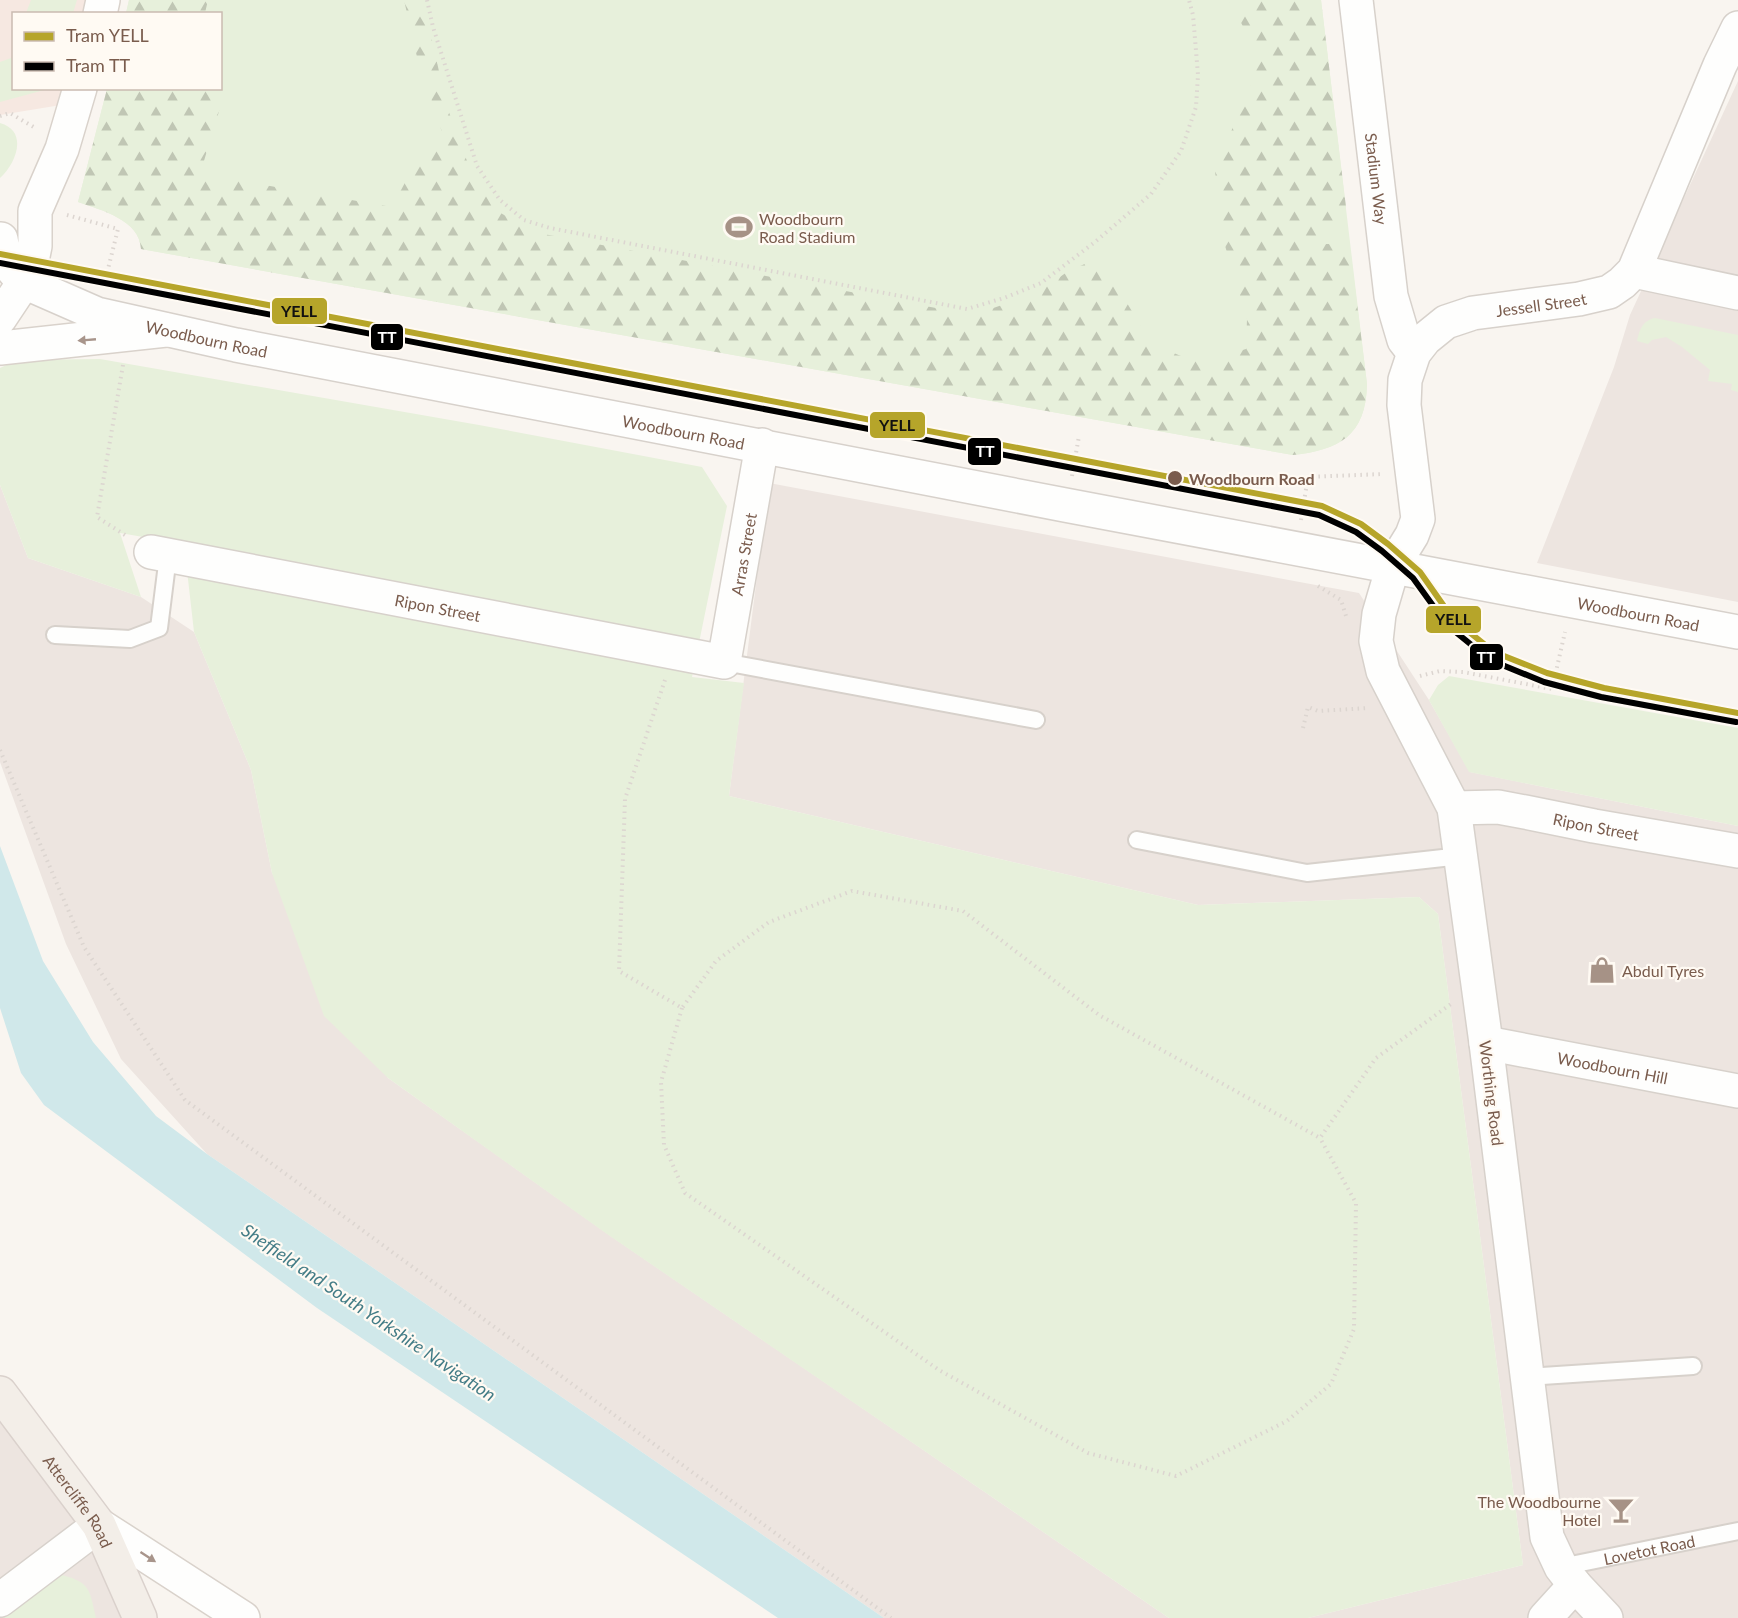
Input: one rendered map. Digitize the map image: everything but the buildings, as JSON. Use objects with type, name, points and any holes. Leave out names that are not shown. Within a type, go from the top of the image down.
[{"type":"main road","name":"Attercliffe Road","points":[[0,1393],[99,1525],[140,1618]]},
{"type":"street","name":"Stadium Way","points":[[1356,0],[1391,296],[1404,340],[1413,353]]},
{"type":"street","name":"Jessell Street","points":[[1393,566],[1412,535],[1418,519],[1404,405],[1405,380],[1413,353],[1425,339],[1446,322],[1473,313],[1579,299],[1609,292],[1622,283],[1634,270],[1720,64],[1738,28]]},
{"type":"street","points":[[0,318],[12,286],[32,261],[36,246],[36,209],[62,149],[79,90]]},
{"type":"street","points":[[12,286],[11,269],[3,254],[0,239],[36,209]]},
{"type":"street","points":[[1634,270],[1738,293]]},
{"type":"street","name":"Woodbourn Road","points":[[12,286],[97,314],[166,330],[1065,505],[1738,632]]},
{"type":"street","points":[[0,348],[166,330]]},
{"type":"street","name":"Arras Street","points":[[724,662],[762,445]]},
{"type":"street","name":"Ripon Street","points":[[160,554],[724,662]]},
{"type":"street","name":"Worthing Road","points":[[1393,566],[1379,614],[1376,641],[1380,663],[1378,692],[1454,808],[1479,984],[1547,1537],[1568,1576],[1606,1618]]},
{"type":"street","name":"Ripon Street","points":[[1454,808],[1498,807],[1738,851]]},
{"type":"street","name":"Woodbourn Hill","points":[[1486,1043],[1738,1091]]},
{"type":"street","points":[[0,1600],[99,1525],[243,1618]]},
{"type":"street","points":[[1545,1618],[1568,1576]]},
{"type":"lane","points":[[55,635],[130,639],[159,628],[160,554]]},
{"type":"lane","points":[[724,662],[1036,720]]},
{"type":"lane","points":[[1137,840],[1307,873],[1461,856]]},
{"type":"lane","points":[[1527,1377],[1693,1366]]},
{"type":"lane","name":"Lovetot Road","points":[[1568,1576],[1738,1531]]},
{"type":"path","points":[[427,0],[433,27],[477,166],[500,200],[524,220],[550,228],[968,309],[1041,283],[1095,243],[1151,194],[1181,151],[1196,107],[1198,75],[1193,15],[1189,0]]},
{"type":"path","points":[[0,116],[10,113],[44,133]]},
{"type":"path","points":[[36,209],[118,229],[103,285]]},
{"type":"path","points":[[129,335],[97,518],[160,554]]},
{"type":"path","points":[[1074,467],[1079,436]]},
{"type":"path","points":[[1310,551],[1320,532],[1301,521],[1308,477],[1391,474],[1413,470]]},
{"type":"path","points":[[1303,728],[1308,707],[1318,711],[1369,708],[1378,692],[1440,671],[1463,672],[1552,689],[1565,632],[1575,633]]},
{"type":"path","points":[[670,652],[663,691],[625,799],[619,971],[682,1008]]},
{"type":"path","points":[[0,750],[84,947],[185,1100],[891,1618]]},
{"type":"path","points":[[852,891],[963,911],[1099,1015],[1320,1138],[1356,1203],[1354,1329],[1332,1384],[1287,1421],[1176,1476],[1088,1453],[939,1370],[686,1193],[664,1145],[661,1082],[682,1008],[716,961],[770,922],[852,891]]},
{"type":"path","points":[[1320,1138],[1376,1058],[1479,984]]},
{"type":"shaded area","points":[[0,0],[87,0],[84,12],[12,12],[12,90],[65,90],[61,105],[0,115]]},
{"type":"shaded area","points":[[1738,81],[1738,602],[1537,563],[1614,367],[1630,315]]},
{"type":"shaded area","points":[[769,483],[1359,593],[1429,700],[1470,772],[1738,826],[1738,1618],[1308,1618],[1523,1565],[1438,914],[1419,897],[1198,905],[729,796]]},
{"type":"shaded area","points":[[0,485],[28,558],[141,597],[194,632],[251,770],[272,873],[388,1078],[612,1237],[1169,1618],[884,1618],[207,1154],[121,1059],[66,944],[0,762]]},
{"type":"shaded area","points":[[0,1412],[77,1508],[129,1618],[0,1618]]},
{"type":"green space","points":[[31,0],[77,0],[73,12],[26,12]]},
{"type":"green space","name":"Woodbourn Road Stadium","points":[[129,0],[1321,0],[1367,384],[1361,416],[1347,437],[1336,444],[1309,453],[1293,455],[141,249],[139,239],[127,223],[78,202],[107,90],[222,90],[222,12],[126,12]]},
{"type":"green space","points":[[129,0],[208,0],[205,12],[126,12]]},
{"type":"green space","points":[[404,0],[423,0],[447,107],[467,161],[494,209],[533,232],[973,315],[1037,293],[1067,272],[1089,262],[1122,295],[1152,344],[1193,361],[1246,349],[1247,319],[1220,229],[1215,170],[1256,72],[1247,35],[1228,0],[1321,0],[1346,207],[1336,220],[1320,224],[1323,244],[1336,244],[1351,255],[1367,384],[1361,416],[1347,437],[1336,444],[1309,453],[1293,455],[141,249],[139,239],[127,223],[78,202],[107,90],[221,90],[223,98],[200,174],[392,207],[416,162],[446,144],[417,57]]},
{"type":"green space","points":[[12,55],[12,90],[44,90],[0,102],[0,62],[11,58]]},
{"type":"green space","points":[[0,123],[9,127],[14,133],[17,148],[11,165],[0,178]]},
{"type":"green space","points":[[1655,318],[1738,335],[1738,392],[1731,390],[1732,384],[1708,381],[1710,370],[1666,337],[1652,340],[1648,344],[1637,341],[1642,326]]},
{"type":"green space","points":[[100,359],[479,425],[702,467],[727,506],[692,677],[744,683],[729,796],[1198,905],[1419,897],[1438,914],[1523,1565],[1308,1618],[1169,1618],[607,1234],[388,1078],[324,1016],[272,873],[251,770],[194,632],[184,544],[120,533],[141,597],[28,558],[0,485],[0,368],[17,360]]},
{"type":"green space","points":[[1449,676],[1738,728],[1738,826],[1469,772],[1429,700],[1438,685]]},
{"type":"green space","points":[[58,1574],[76,1580],[86,1587],[92,1599],[96,1618],[0,1618],[0,1616]]},
{"type":"water","name":"Sheffield and South Yorkshire Navigation","points":[[0,846],[43,961],[93,1042],[156,1116],[207,1154],[884,1618],[778,1618],[317,1308],[44,1105],[21,1073],[0,1008]]},
{"type":"tram line","name":"YELL","points":[[0,254],[1322,506],[1361,524],[1388,544],[1420,572],[1453,619],[1494,652],[1547,673],[1604,688],[1738,713]]},
{"type":"tram line","name":"TT","points":[[0,263],[1319,515],[1356,532],[1382,551],[1413,578],[1447,625],[1490,660],[1544,682],[1601,697],[1736,722]]},
{"type":"place","name":"Woodbourn Road Stadium","points":[[739,227]]},
{"type":"place","name":"Woodbourn Road","points":[[1175,478]]},
{"type":"place","name":"Abdul Tyres","points":[[1602,970]]},
{"type":"place","name":"The Woodbourne Hotel","points":[[1621,1510]]}]
